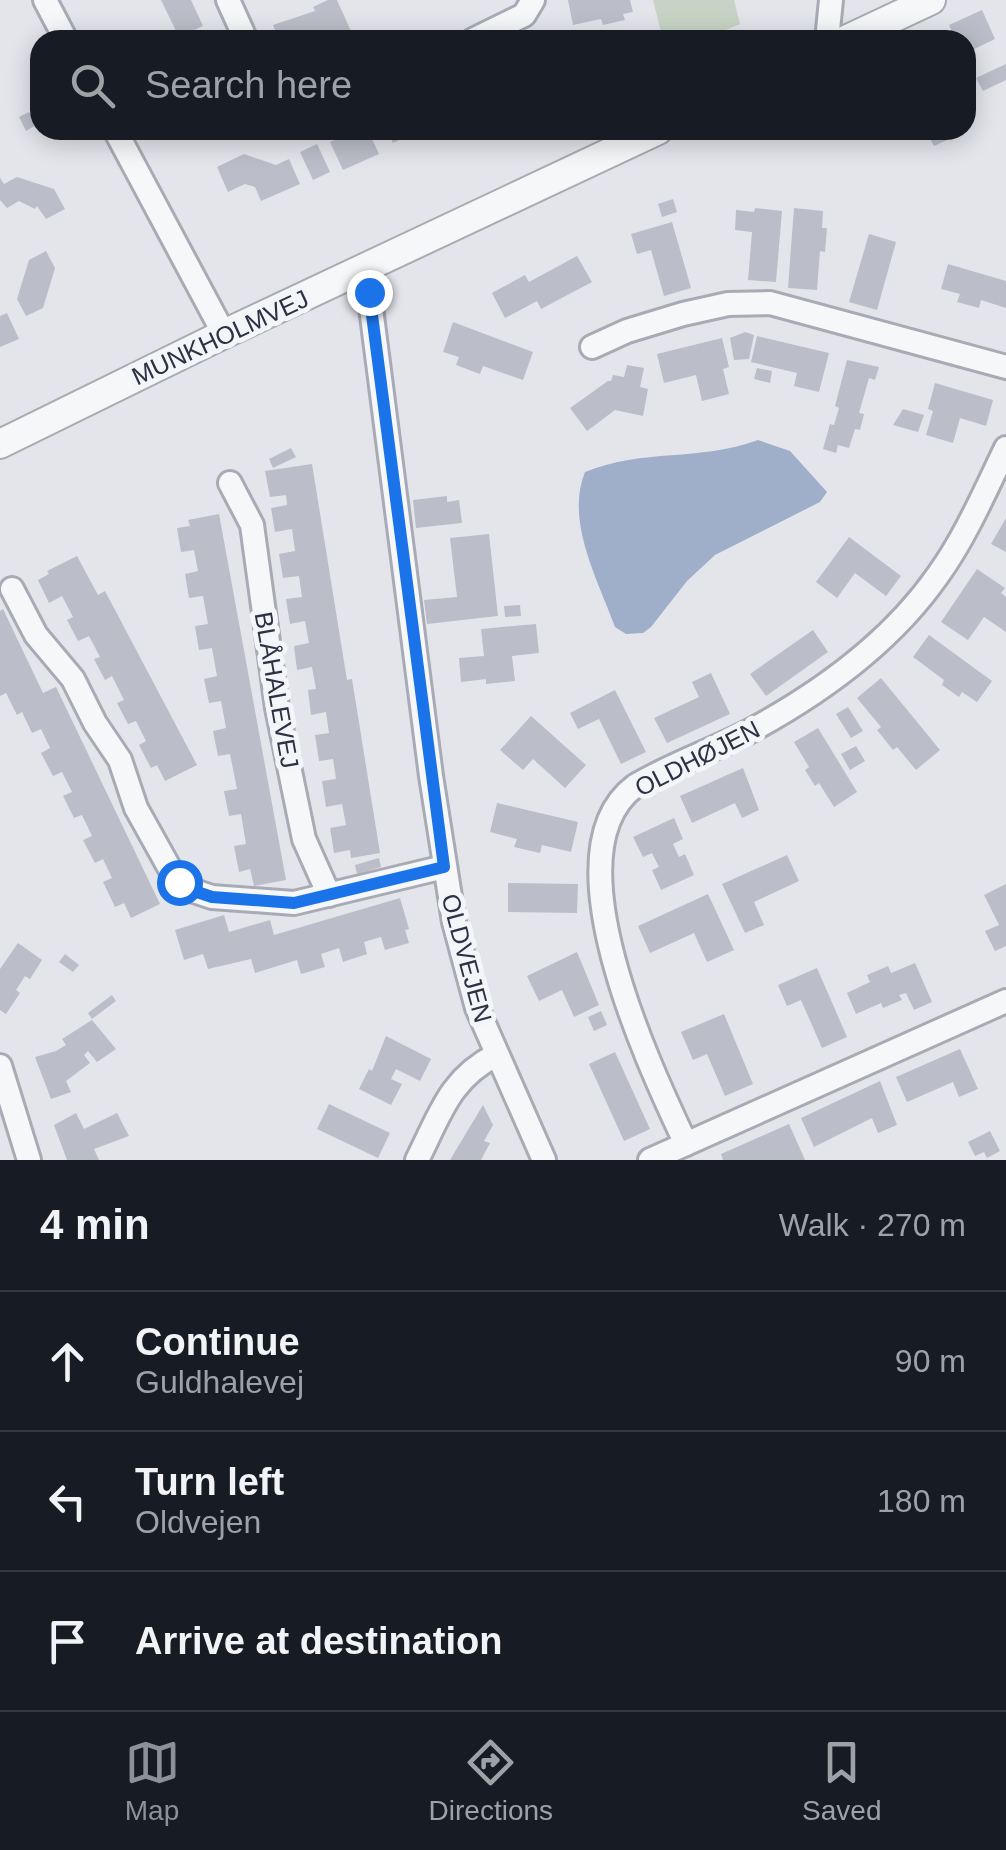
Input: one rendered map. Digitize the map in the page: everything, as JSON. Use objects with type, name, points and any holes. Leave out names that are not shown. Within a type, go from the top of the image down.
[{"type":"street","points":[[45,0],[61,30]]},
{"type":"street","points":[[228,0],[242,30]]},
{"type":"street","points":[[493,30],[524,15],[533,0]]},
{"type":"street","points":[[828,30],[831,0]]},
{"type":"street","points":[[867,30],[930,0]]},
{"type":"street","points":[[120,140],[224,334]]},
{"type":"street","name":"MUNKHOLMVEJ","points":[[0,444],[637,140]]},
{"type":"street","name":"OLDVEJEN","points":[[366,269],[444,867],[463,960],[496,1055],[544,1160]]},
{"type":"street","points":[[592,347],[627,330],[694,312],[748,302],[770,303],[1006,367]]},
{"type":"street","name":"OLDHØJEN","points":[[686,1144],[625,1003],[610,949],[603,863],[608,820],[635,786],[788,710],[874,646],[940,573],[967,529],[1006,448]]},
{"type":"street","name":"BLÅHALEVEJ","points":[[229,484],[252,526],[277,708],[304,839],[330,896]]},
{"type":"street","points":[[13,589],[36,635],[73,680],[94,723],[120,760],[136,808],[179,882],[188,889],[212,897],[294,903],[444,867]]},
{"type":"street","points":[[650,1160],[1006,1001]]},
{"type":"street","points":[[417,1160],[461,1078],[472,1067],[496,1055]]},
{"type":"street","points":[[0,1066],[29,1160]]},
{"type":"green space","points":[[653,0],[734,0],[740,24],[726,30],[660,30]]},
{"type":"water","points":[[758,440],[790,451],[827,492],[820,502],[715,555],[643,633],[626,634],[615,627],[581,530],[580,491],[585,472],[628,460],[714,451]]},
{"type":"building","points":[[161,0],[191,0],[203,26],[176,30]]},
{"type":"building","points":[[337,0],[350,30],[275,30],[273,25],[315,11],[313,7]]},
{"type":"building","points":[[568,0],[630,0],[633,12],[623,14],[625,20],[603,25],[601,19],[573,25]]},
{"type":"building","points":[[982,10],[995,39],[976,48],[976,30],[951,30],[949,25]]},
{"type":"building","points":[[1006,64],[1006,80],[983,91],[976,78]]},
{"type":"building","points":[[29,112],[30,129],[26,131],[19,117]]},
{"type":"building","points":[[373,140],[379,154],[343,170],[330,142]]},
{"type":"building","points":[[317,144],[330,172],[313,180],[300,152]]},
{"type":"building","points":[[244,154],[276,165],[289,159],[300,184],[261,201],[255,187],[245,184],[228,192],[217,167]]},
{"type":"building","points":[[17,177],[54,189],[65,209],[46,219],[37,206],[35,209],[19,201],[7,208],[0,200],[0,178],[4,184]]},
{"type":"building","points":[[673,199],[677,212],[662,217],[658,204]]},
{"type":"building","points":[[755,208],[782,211],[776,282],[748,280],[752,232],[735,230],[736,210],[754,212]]},
{"type":"building","points":[[794,208],[823,211],[822,228],[827,228],[825,252],[820,251],[817,290],[788,288]]},
{"type":"building","points":[[672,222],[691,288],[664,296],[651,250],[637,254],[631,234]]},
{"type":"building","points":[[869,234],[896,242],[877,310],[849,302]]},
{"type":"building","points":[[46,251],[55,268],[43,308],[26,316],[17,299],[29,260]]},
{"type":"building","points":[[577,256],[592,282],[541,309],[537,301],[505,318],[492,293],[525,275],[529,282]]},
{"type":"building","points":[[948,264],[1006,281],[1006,308],[981,300],[979,308],[957,302],[960,294],[941,289]]},
{"type":"building","points":[[7,313],[19,339],[0,347],[0,316]]},
{"type":"building","points":[[453,322],[533,352],[523,380],[483,366],[480,374],[456,365],[459,357],[443,352]]},
{"type":"building","points":[[745,332],[754,335],[749,359],[734,360],[730,338]]},
{"type":"building","points":[[757,336],[829,353],[819,392],[794,386],[797,373],[751,362]]},
{"type":"building","points":[[722,338],[729,367],[723,369],[729,394],[702,401],[696,375],[664,383],[657,354]]},
{"type":"building","points":[[847,360],[879,367],[875,380],[869,378],[859,413],[864,414],[860,430],[855,429],[849,448],[838,445],[836,453],[823,449],[839,408],[835,406]]},
{"type":"building","points":[[627,365],[644,368],[640,387],[648,389],[643,416],[615,410],[587,431],[570,408],[611,381],[613,375],[624,377]]},
{"type":"building","points":[[757,368],[772,371],[770,383],[754,379]]},
{"type":"building","points":[[935,383],[993,400],[986,426],[960,418],[953,443],[926,435]]},
{"type":"building","points":[[903,409],[924,415],[918,432],[893,425]]},
{"type":"building","points":[[291,448],[296,457],[273,468],[269,459]]},
{"type":"building","points":[[312,464],[380,853],[351,858],[350,850],[334,853],[330,828],[346,825],[342,804],[326,807],[322,781],[336,779],[333,759],[319,761],[315,735],[329,733],[326,712],[311,715],[308,690],[316,689],[312,667],[297,670],[294,646],[309,643],[305,621],[290,624],[286,599],[302,597],[299,576],[283,578],[279,554],[295,551],[292,529],[275,532],[271,508],[287,505],[286,495],[270,497],[265,471]]},
{"type":"building","points":[[447,496],[447,502],[459,500],[462,523],[416,528],[413,500]]},
{"type":"building","points":[[219,514],[286,880],[254,886],[250,869],[239,872],[234,846],[246,844],[241,814],[229,816],[224,791],[237,789],[230,754],[218,756],[213,731],[226,728],[221,701],[209,703],[204,679],[217,676],[212,648],[199,650],[195,626],[208,624],[203,596],[189,598],[185,574],[198,571],[194,550],[181,552],[177,528],[190,526],[188,520]]},
{"type":"building","points":[[1006,518],[1006,552],[991,544]]},
{"type":"building","points":[[489,534],[498,616],[427,624],[424,600],[457,597],[450,538]]},
{"type":"building","points":[[849,537],[901,576],[886,596],[855,573],[837,598],[816,582]]},
{"type":"building","points":[[77,556],[98,595],[105,591],[197,765],[165,781],[157,765],[151,768],[139,745],[146,741],[136,721],[128,724],[117,703],[124,700],[112,676],[105,680],[94,659],[100,657],[89,636],[78,641],[67,620],[73,617],[62,596],[49,603],[38,580]]},
{"type":"building","points":[[977,569],[1005,588],[1001,593],[1006,597],[1006,632],[984,617],[968,640],[941,622]]},
{"type":"building","points":[[520,605],[521,616],[505,617],[504,606]]},
{"type":"building","points":[[3,609],[43,693],[56,687],[160,904],[131,918],[124,903],[115,907],[103,882],[112,878],[103,859],[95,863],[83,840],[92,836],[82,815],[74,818],[63,796],[72,792],[62,772],[53,776],[41,753],[50,748],[41,729],[32,733],[22,712],[17,715],[6,693],[0,696]]},
{"type":"building","points":[[536,624],[539,653],[512,656],[515,681],[461,682],[459,658],[484,656],[481,629]]},
{"type":"building","points":[[813,630],[828,652],[766,696],[750,674]]},
{"type":"building","points":[[929,635],[992,681],[977,702],[962,692],[959,697],[913,657]]},
{"type":"building","points":[[711,673],[730,714],[667,743],[654,718],[699,697],[692,682]]},
{"type":"building","points":[[881,678],[940,750],[916,770],[897,747],[893,750],[877,730],[881,727],[857,698]]},
{"type":"building","points":[[615,690],[646,752],[621,764],[599,719],[578,729],[570,713]]},
{"type":"building","points":[[848,707],[863,731],[851,738],[836,714]]},
{"type":"building","points":[[531,716],[586,765],[565,788],[533,759],[523,770],[500,750]]},
{"type":"building","points":[[818,728],[857,792],[834,807],[805,770],[809,767],[794,742]]},
{"type":"building","points":[[856,746],[865,761],[850,770],[841,754]]},
{"type":"building","points":[[743,768],[759,810],[742,818],[735,803],[692,823],[680,796]]},
{"type":"building","points":[[497,803],[578,822],[571,852],[542,845],[540,853],[514,847],[517,839],[490,832]]},
{"type":"building","points":[[674,818],[683,839],[673,844],[679,857],[685,854],[694,875],[661,890],[652,870],[659,867],[652,853],[643,857],[633,837]]},
{"type":"building","points":[[787,855],[799,881],[754,902],[764,925],[745,933],[722,884]]},
{"type":"building","points":[[379,858],[381,867],[357,874],[355,865]]},
{"type":"building","points":[[508,883],[578,884],[577,913],[508,912]]},
{"type":"building","points":[[1006,884],[1006,946],[995,951],[985,931],[999,925],[984,895]]},
{"type":"building","points":[[708,894],[734,950],[707,962],[694,933],[650,953],[638,926]]},
{"type":"building","points":[[400,898],[409,943],[385,950],[381,937],[364,942],[367,954],[343,962],[339,948],[321,954],[325,967],[301,974],[297,960],[255,973],[251,959],[208,969],[203,954],[184,960],[175,930],[224,915],[229,932],[270,920],[274,935]]},
{"type":"building","points":[[18,943],[42,960],[30,979],[25,976],[16,990],[20,993],[6,1014],[0,1010],[0,969]]},
{"type":"building","points":[[577,952],[599,1005],[574,1017],[562,990],[539,1001],[527,976]]},
{"type":"building","points":[[65,954],[79,965],[73,972],[59,962]]},
{"type":"building","points":[[915,963],[932,1002],[914,1010],[906,993],[899,995],[902,1000],[883,1008],[881,1003],[856,1014],[847,993],[870,982],[867,975],[888,966],[891,973]]},
{"type":"building","points":[[817,968],[847,1037],[822,1048],[801,1000],[787,1006],[778,985]]},
{"type":"building","points":[[112,995],[116,1001],[92,1019],[88,1013]]},
{"type":"building","points":[[601,1011],[607,1025],[594,1031],[588,1017]]},
{"type":"building","points":[[724,1014],[753,1084],[725,1096],[707,1054],[693,1060],[681,1032]]},
{"type":"building","points":[[92,1020],[116,1049],[97,1062],[88,1051],[84,1055],[90,1063],[66,1081],[71,1092],[51,1099],[35,1057],[66,1045],[62,1039]]},
{"type":"building","points":[[386,1036],[431,1059],[420,1081],[396,1069],[391,1079],[402,1084],[391,1105],[359,1089],[369,1069],[372,1071]]},
{"type":"building","points":[[960,1049],[978,1089],[959,1097],[953,1082],[907,1102],[896,1077]]},
{"type":"building","points":[[615,1052],[650,1129],[624,1141],[589,1064]]},
{"type":"building","points":[[880,1081],[897,1125],[878,1133],[872,1118],[814,1147],[801,1118]]},
{"type":"building","points":[[329,1104],[390,1133],[378,1158],[317,1129]]},
{"type":"building","points":[[483,1105],[493,1125],[484,1141],[490,1143],[481,1160],[450,1160]]},
{"type":"building","points":[[76,1113],[84,1129],[117,1113],[129,1136],[94,1149],[99,1160],[67,1160],[54,1125]]},
{"type":"building","points":[[789,1124],[805,1160],[723,1160],[721,1154]]},
{"type":"building","points":[[990,1131],[1000,1151],[987,1158],[984,1152],[975,1156],[968,1142]]},
{"type":"route","points":[[179,882],[212,897],[294,903],[444,867],[369,292]]}]
